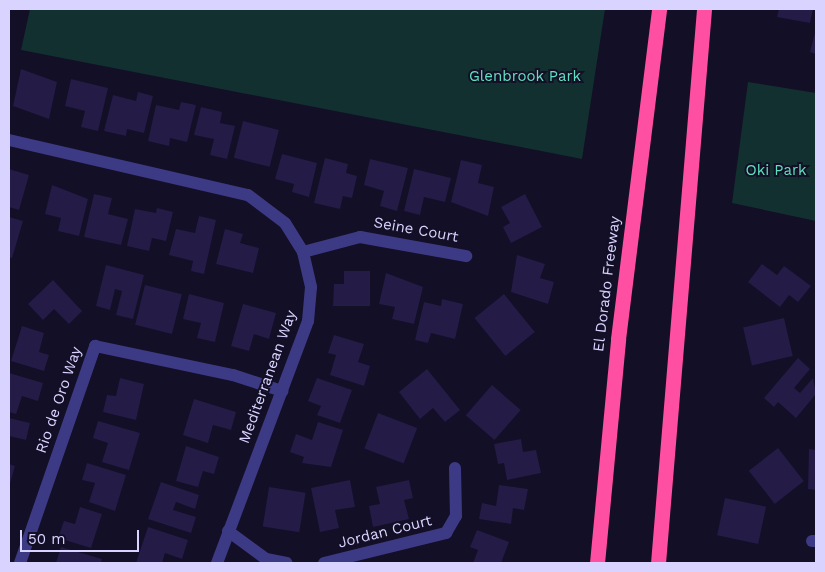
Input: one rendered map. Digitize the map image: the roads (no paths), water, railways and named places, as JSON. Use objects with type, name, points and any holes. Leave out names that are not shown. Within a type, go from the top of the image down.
[{"type":"highway","name":"El Dorado Freeway","points":[[597,563],[618,339],[659,9]]},
{"type":"highway","points":[[658,563],[704,9]]},
{"type":"street","name":"Mediterranean Way","points":[[9,140],[248,195],[285,223],[302,252],[311,287],[308,321],[217,563]]},
{"type":"street","name":"Seine Court","points":[[302,252],[360,237],[466,256]]},
{"type":"street","name":"Rio de Oro Way","points":[[20,563],[95,346],[233,375],[282,392]]},
{"type":"street","name":"Jordan Court","points":[[324,563],[446,533],[456,516],[455,468]]},
{"type":"street","points":[[228,530],[266,559],[287,563]]},
{"type":"park label","name":"Glenbrook Park","points":[[525,77]]},
{"type":"park label","name":"Oki Park","points":[[776,171]]}]
